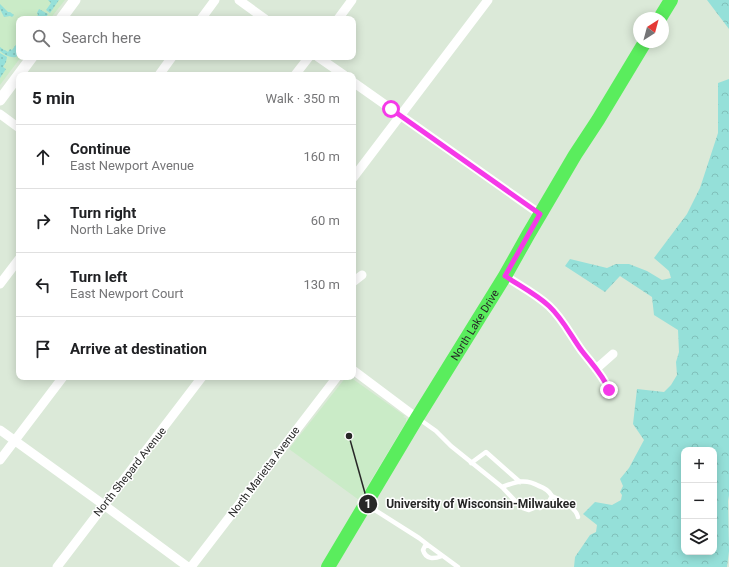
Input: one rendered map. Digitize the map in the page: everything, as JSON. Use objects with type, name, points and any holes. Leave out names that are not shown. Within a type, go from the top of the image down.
[{"type":"main road","points":[[663,12],[670,0]]},
{"type":"main road","name":"North Lake Drive","points":[[328,567],[417,418],[505,276],[575,155],[642,48]]},
{"type":"street","points":[[63,16],[75,0]]},
{"type":"street","points":[[203,16],[215,0]]},
{"type":"street","points":[[239,0],[261,16]]},
{"type":"street","points":[[340,16],[352,0]]},
{"type":"street","points":[[356,174],[488,0]]},
{"type":"street","points":[[21,72],[30,60]]},
{"type":"street","points":[[161,72],[170,60]]},
{"type":"street","points":[[297,72],[307,60]]},
{"type":"street","points":[[322,60],[340,72]]},
{"type":"street","points":[[0,100],[16,78]]},
{"type":"street","points":[[356,84],[540,214]]},
{"type":"street","points":[[0,114],[16,126]]},
{"type":"street","points":[[0,284],[16,263]]},
{"type":"street","points":[[356,280],[362,275]]},
{"type":"street","points":[[505,276],[549,307],[562,321],[609,390]]},
{"type":"street","points":[[596,369],[613,354]]},
{"type":"street","points":[[356,372],[417,418]]},
{"type":"street","points":[[0,460],[62,380]]},
{"type":"street","name":"North Shepard Avenue","points":[[57,567],[200,380]]},
{"type":"street","name":"North Marietta Avenue","points":[[192,567],[335,380]]},
{"type":"street","points":[[0,430],[188,567]]},
{"type":"lane","points":[[417,418],[436,431],[451,446],[502,487],[512,499],[523,508],[529,510],[534,508]]},
{"type":"lane","points":[[472,463],[486,452],[520,482]]},
{"type":"lane","points":[[502,487],[525,481],[533,482],[572,508],[577,513],[578,517]]},
{"type":"lane","points":[[540,508],[548,503],[552,496]]},
{"type":"lane","points":[[366,504],[419,538],[458,567]]},
{"type":"lane","points":[[426,544],[423,550],[427,556],[432,558],[442,556]]},
{"type":"shaded area","points":[[0,0],[65,0],[52,16],[16,16],[16,60],[19,60],[0,85]]},
{"type":"shaded area","points":[[344,380],[354,380],[406,418],[406,422],[359,500],[289,449]]},
{"type":"green space","points":[[48,0],[59,0],[50,13],[46,10],[51,3]]},
{"type":"green space","points":[[707,0],[729,0],[729,29]]},
{"type":"green space","points":[[0,4],[8,12],[14,15],[12,17],[4,17],[0,9]]},
{"type":"green space","points":[[39,9],[48,14],[47,16],[37,16]]},
{"type":"green space","points":[[16,45],[16,57],[4,54],[0,51],[0,47],[8,52],[10,49],[12,50]]},
{"type":"green space","points":[[0,53],[7,57],[3,67],[6,69],[0,78]]},
{"type":"green space","points":[[729,79],[729,551],[727,567],[574,567],[575,557],[590,535],[596,532],[597,525],[583,514],[595,502],[612,505],[621,500],[622,495],[620,492],[623,486],[620,479],[629,468],[644,440],[633,424],[637,389],[664,392],[671,385],[677,375],[676,362],[679,352],[678,330],[654,315],[652,297],[620,276],[605,292],[565,266],[570,259],[607,268],[616,264],[629,264],[647,271],[662,280],[671,278],[669,271],[654,258],[687,214],[700,188],[718,133],[718,83]]},
{"type":"place","name":"University of Wisconsin-Milwaukee","points":[[349,436]]},
{"type":"route","points":[[391,109],[540,214],[505,276],[549,307],[562,321],[602,377],[609,390]]}]
